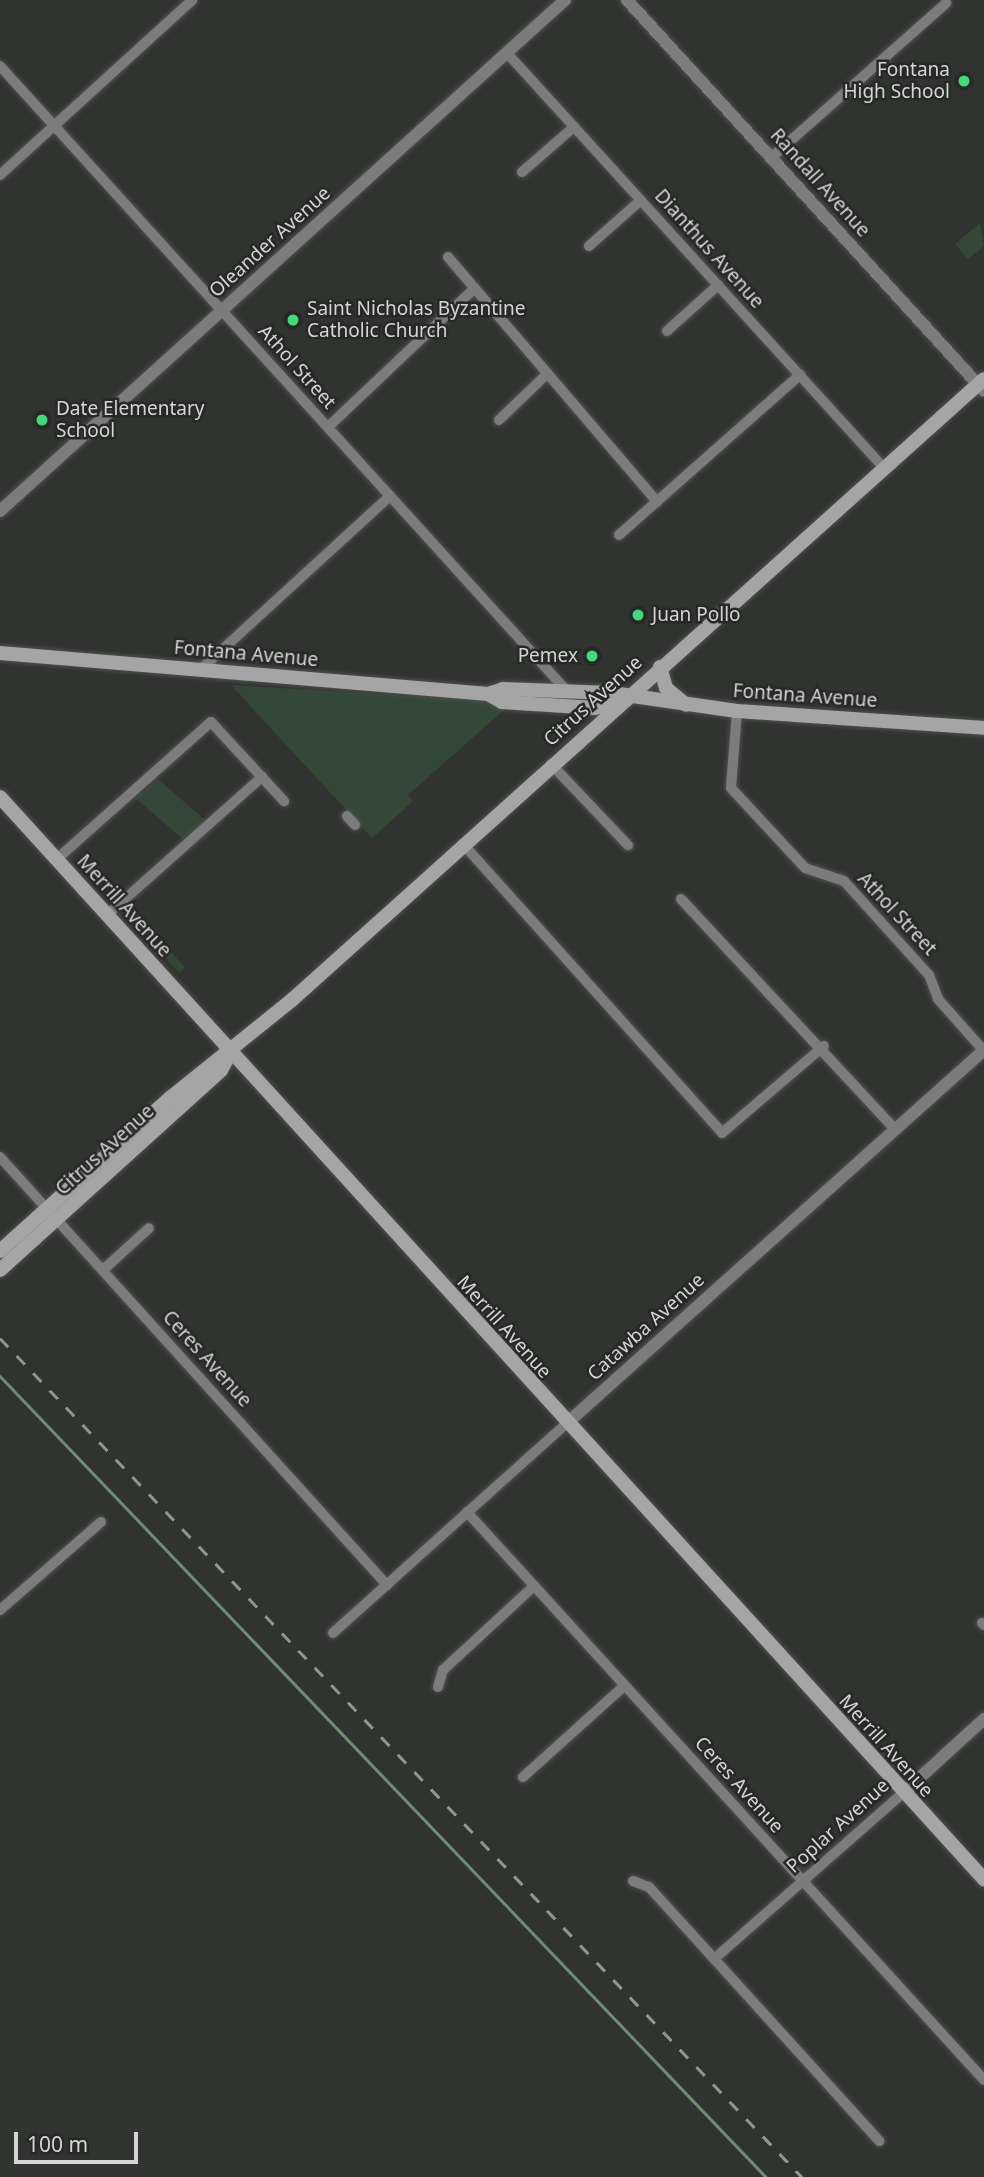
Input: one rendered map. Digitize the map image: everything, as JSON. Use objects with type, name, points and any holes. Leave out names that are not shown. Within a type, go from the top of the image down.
[{"type":"main road","name":"Citrus Avenue","points":[[0,1270],[52,1214],[187,1083],[230,1054],[624,699],[884,468],[982,385]]},
{"type":"main road","name":"Fontana Avenue","points":[[0,653],[488,694],[502,702],[568,699],[595,708],[624,699],[737,711],[984,728]]},
{"type":"main road","points":[[660,667],[666,688],[688,706]]},
{"type":"main road","points":[[568,699],[586,734]]},
{"type":"main road","name":"Merrill Avenue","points":[[0,797],[566,1424],[984,1879]]},
{"type":"main road","name":"Citrus Avenue","points":[[0,1251],[52,1214]]},
{"type":"street","points":[[0,175],[192,0]]},
{"type":"street","name":"Oleander Avenue","points":[[0,512],[565,0]]},
{"type":"street","name":"Randall Avenue","points":[[627,0],[982,385]]},
{"type":"street","points":[[771,158],[946,3]]},
{"type":"street","name":"Dianthus Avenue","points":[[506,53],[884,468]]},
{"type":"street","name":"Athol Street","points":[[0,66],[390,496],[568,699]]},
{"type":"street","points":[[522,173],[574,127]]},
{"type":"street","points":[[589,246],[641,200]]},
{"type":"street","points":[[448,257],[657,502]]},
{"type":"street","points":[[667,331],[718,285]]},
{"type":"street","points":[[328,427],[475,288]]},
{"type":"street","points":[[499,420],[546,375]]},
{"type":"street","points":[[619,535],[800,376]]},
{"type":"street","points":[[200,670],[390,496]]},
{"type":"street","name":"Athol Street","points":[[737,711],[732,788],[805,868],[844,881],[929,975],[938,999],[984,1051]]},
{"type":"street","points":[[57,859],[211,722],[284,801]]},
{"type":"street","points":[[551,764],[628,845]]},
{"type":"street","points":[[107,915],[262,777]]},
{"type":"street","points":[[347,816],[355,825]]},
{"type":"street","points":[[463,844],[722,1133],[824,1046]]},
{"type":"street","points":[[681,899],[787,1016],[824,1046],[895,1129]]},
{"type":"street","name":"Catawba Avenue","points":[[333,1633],[984,1051]]},
{"type":"street","name":"Ceres Avenue","points":[[0,1157],[387,1585]]},
{"type":"street","points":[[103,1270],[149,1228]]},
{"type":"street","name":"Ceres Avenue","points":[[467,1512],[984,2080]]},
{"type":"street","points":[[0,1610],[101,1522]]},
{"type":"street","points":[[438,1687],[443,1670],[534,1586]]},
{"type":"street","points":[[523,1777],[625,1685]]},
{"type":"street","name":"Poplar Avenue","points":[[714,1959],[804,1883],[984,1719]]},
{"type":"street","points":[[633,1881],[649,1887],[879,2141]]},
{"type":"green space","points":[[980,223],[984,246],[968,259],[955,244]]},
{"type":"green space","points":[[231,685],[495,701],[506,708],[408,795],[413,801],[372,838]]},
{"type":"green space","points":[[158,779],[205,820],[183,839],[135,798]]},
{"type":"green space","points":[[128,903],[185,968],[179,973],[122,909]]},
{"type":"waterway","points":[[0,1376],[766,2177]]},
{"type":"railway","points":[[0,1338],[802,2177]]},
{"type":"place","name":"Fontana High School","points":[[964,81]]},
{"type":"place","name":"Saint Nicholas Byzantine Catholic Church","points":[[293,320]]},
{"type":"place","name":"Date Elementary School","points":[[42,420]]},
{"type":"place","name":"Juan Pollo","points":[[638,615]]},
{"type":"place","name":"Pemex","points":[[592,656]]}]
